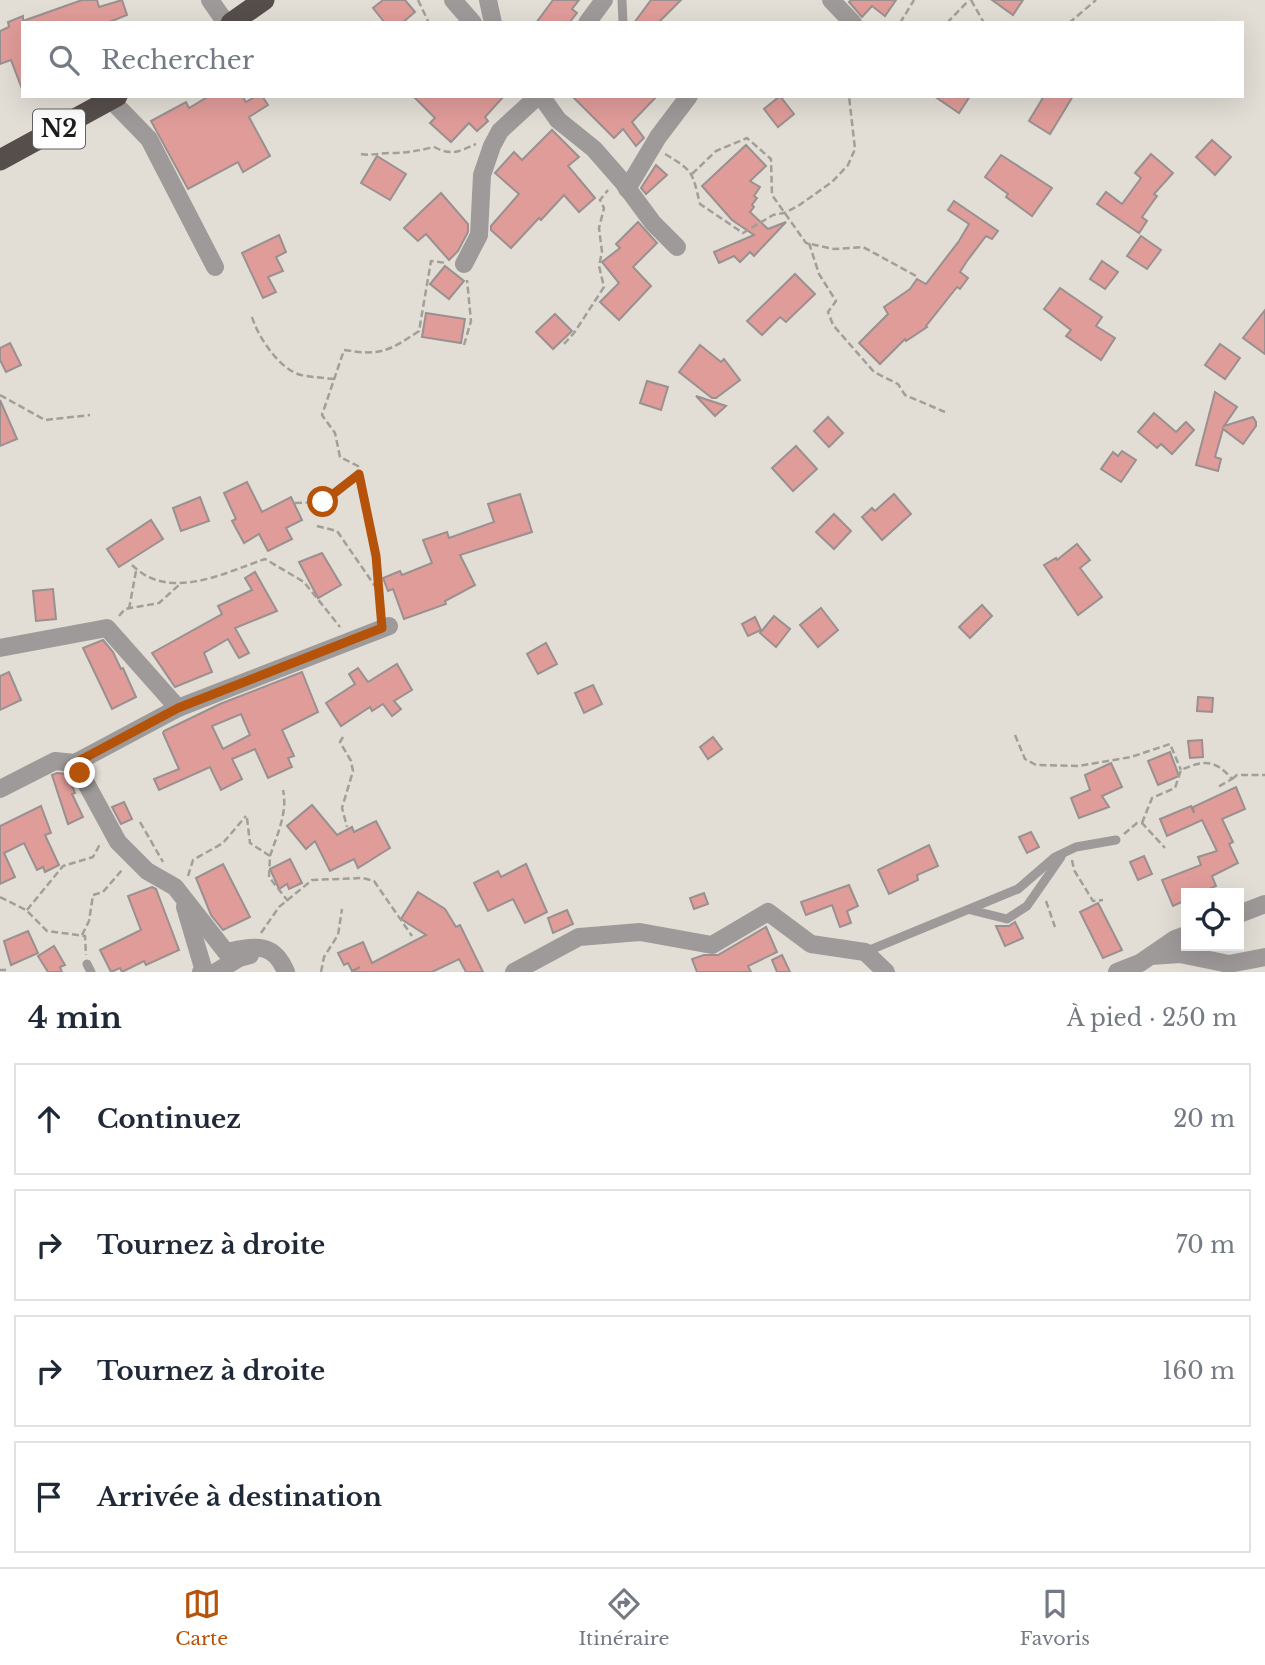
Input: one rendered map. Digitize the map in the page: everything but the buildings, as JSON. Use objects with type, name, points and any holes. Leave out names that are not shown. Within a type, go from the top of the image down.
[{"type":"highway","points":[[231,21],[264,0]]},
{"type":"highway","name":"N2","points":[[0,160],[113,98]]},
{"type":"street","points":[[210,0],[226,21]]},
{"type":"street","points":[[453,0],[471,21]]},
{"type":"street","points":[[488,0],[493,21]]},
{"type":"street","points":[[588,21],[604,0]]},
{"type":"street","points":[[831,0],[851,21]]},
{"type":"street","points":[[113,98],[149,139],[215,267]]},
{"type":"street","points":[[465,264],[479,235],[482,175],[492,146],[500,131],[538,98]]},
{"type":"street","points":[[542,98],[558,120],[594,149],[623,182],[653,223],[677,247]]},
{"type":"street","points":[[623,182],[687,98]]},
{"type":"street","points":[[0,789],[55,761],[75,763],[178,708],[386,627]]},
{"type":"street","points":[[0,648],[107,628],[178,708]]},
{"type":"street","points":[[75,763],[115,837],[148,872],[179,892],[226,952],[265,948],[282,962],[286,972]]},
{"type":"street","points":[[179,892],[207,972],[265,948]]},
{"type":"street","points":[[1244,912],[1265,904]]},
{"type":"street","points":[[514,972],[579,937],[640,932],[712,945],[768,912],[811,944],[865,952],[886,972]]},
{"type":"street","points":[[1116,972],[1140,963],[1181,937]]},
{"type":"street","points":[[1151,956],[1180,954],[1229,964],[1265,957]]},
{"type":"lane","points":[[622,0],[623,21]]},
{"type":"lane","points":[[865,952],[1018,889],[1066,852],[1116,840]]},
{"type":"lane","points":[[971,910],[1007,919],[1027,906],[1066,852]]},
{"type":"path","points":[[418,0],[428,21]]},
{"type":"path","points":[[901,21],[914,0]]},
{"type":"path","points":[[949,21],[970,0],[983,21]]},
{"type":"path","points":[[1071,21],[1096,0]]},
{"type":"path","points":[[664,154],[686,166],[692,174],[699,204],[743,233],[773,215],[784,213],[832,182],[848,165],[855,149],[849,98]]},
{"type":"path","points":[[361,155],[411,153],[434,146],[446,153],[456,152],[500,131]]},
{"type":"path","points":[[692,174],[716,151],[747,138],[771,159],[772,195],[806,243],[848,249],[863,247],[918,277]]},
{"type":"path","points":[[564,344],[604,287],[599,266],[602,251],[599,228],[604,208],[600,200],[623,182]]},
{"type":"path","points":[[809,243],[819,274],[836,301],[828,312],[834,325],[874,372],[898,384],[905,395],[945,412]]},
{"type":"path","points":[[386,627],[376,556],[358,466],[340,457],[335,433],[322,415],[344,350],[365,354],[388,351],[419,331],[431,261],[465,264],[471,321],[464,345]]},
{"type":"path","points":[[252,317],[256,330],[272,354],[298,374],[334,379]]},
{"type":"path","points":[[0,395],[45,420],[90,415]]},
{"type":"path","points":[[295,503],[323,502],[359,474]]},
{"type":"path","points":[[317,526],[337,531],[379,592]]},
{"type":"path","points":[[132,565],[142,575],[179,585],[214,577],[265,559],[304,582],[351,640]]},
{"type":"path","points":[[129,609],[136,570]]},
{"type":"path","points":[[107,628],[125,609],[159,604],[179,585]]},
{"type":"path","points":[[1015,735],[1025,759],[1036,765],[1078,766],[1131,757],[1170,744],[1181,770],[1175,788],[1152,799],[1142,823]]},
{"type":"path","points":[[343,737],[340,742],[351,761],[353,771],[342,808],[347,827]]},
{"type":"path","points":[[1181,770],[1200,762],[1210,762],[1232,779]]},
{"type":"path","points":[[1218,787],[1237,775],[1265,775]]},
{"type":"path","points":[[283,790],[285,800],[282,821],[270,856],[269,877],[288,901]]},
{"type":"path","points":[[179,892],[193,860],[223,843],[246,816],[250,843],[270,856]]},
{"type":"path","points":[[139,822],[179,892]]},
{"type":"path","points":[[1116,840],[1137,823],[1142,823]]},
{"type":"path","points":[[1142,823],[1165,848]]},
{"type":"path","points":[[26,911],[63,866],[93,857],[99,846],[115,837]]},
{"type":"path","points":[[1066,852],[1093,901],[1102,900]]},
{"type":"path","points":[[81,936],[89,921],[93,895],[103,892],[119,875],[131,856]]},
{"type":"path","points":[[265,948],[261,932],[279,907],[312,880],[363,878],[374,881],[412,936]]},
{"type":"path","points":[[1040,888],[1055,927]]},
{"type":"path","points":[[0,897],[26,911],[47,932],[85,936],[89,968]]},
{"type":"path","points":[[321,972],[324,957],[338,936],[342,909]]},
{"type":"path","points":[[0,970],[6,970]]},
{"type":"route","points":[[80,773],[75,763],[178,708],[382,628],[376,556],[359,474],[323,502]]}]
